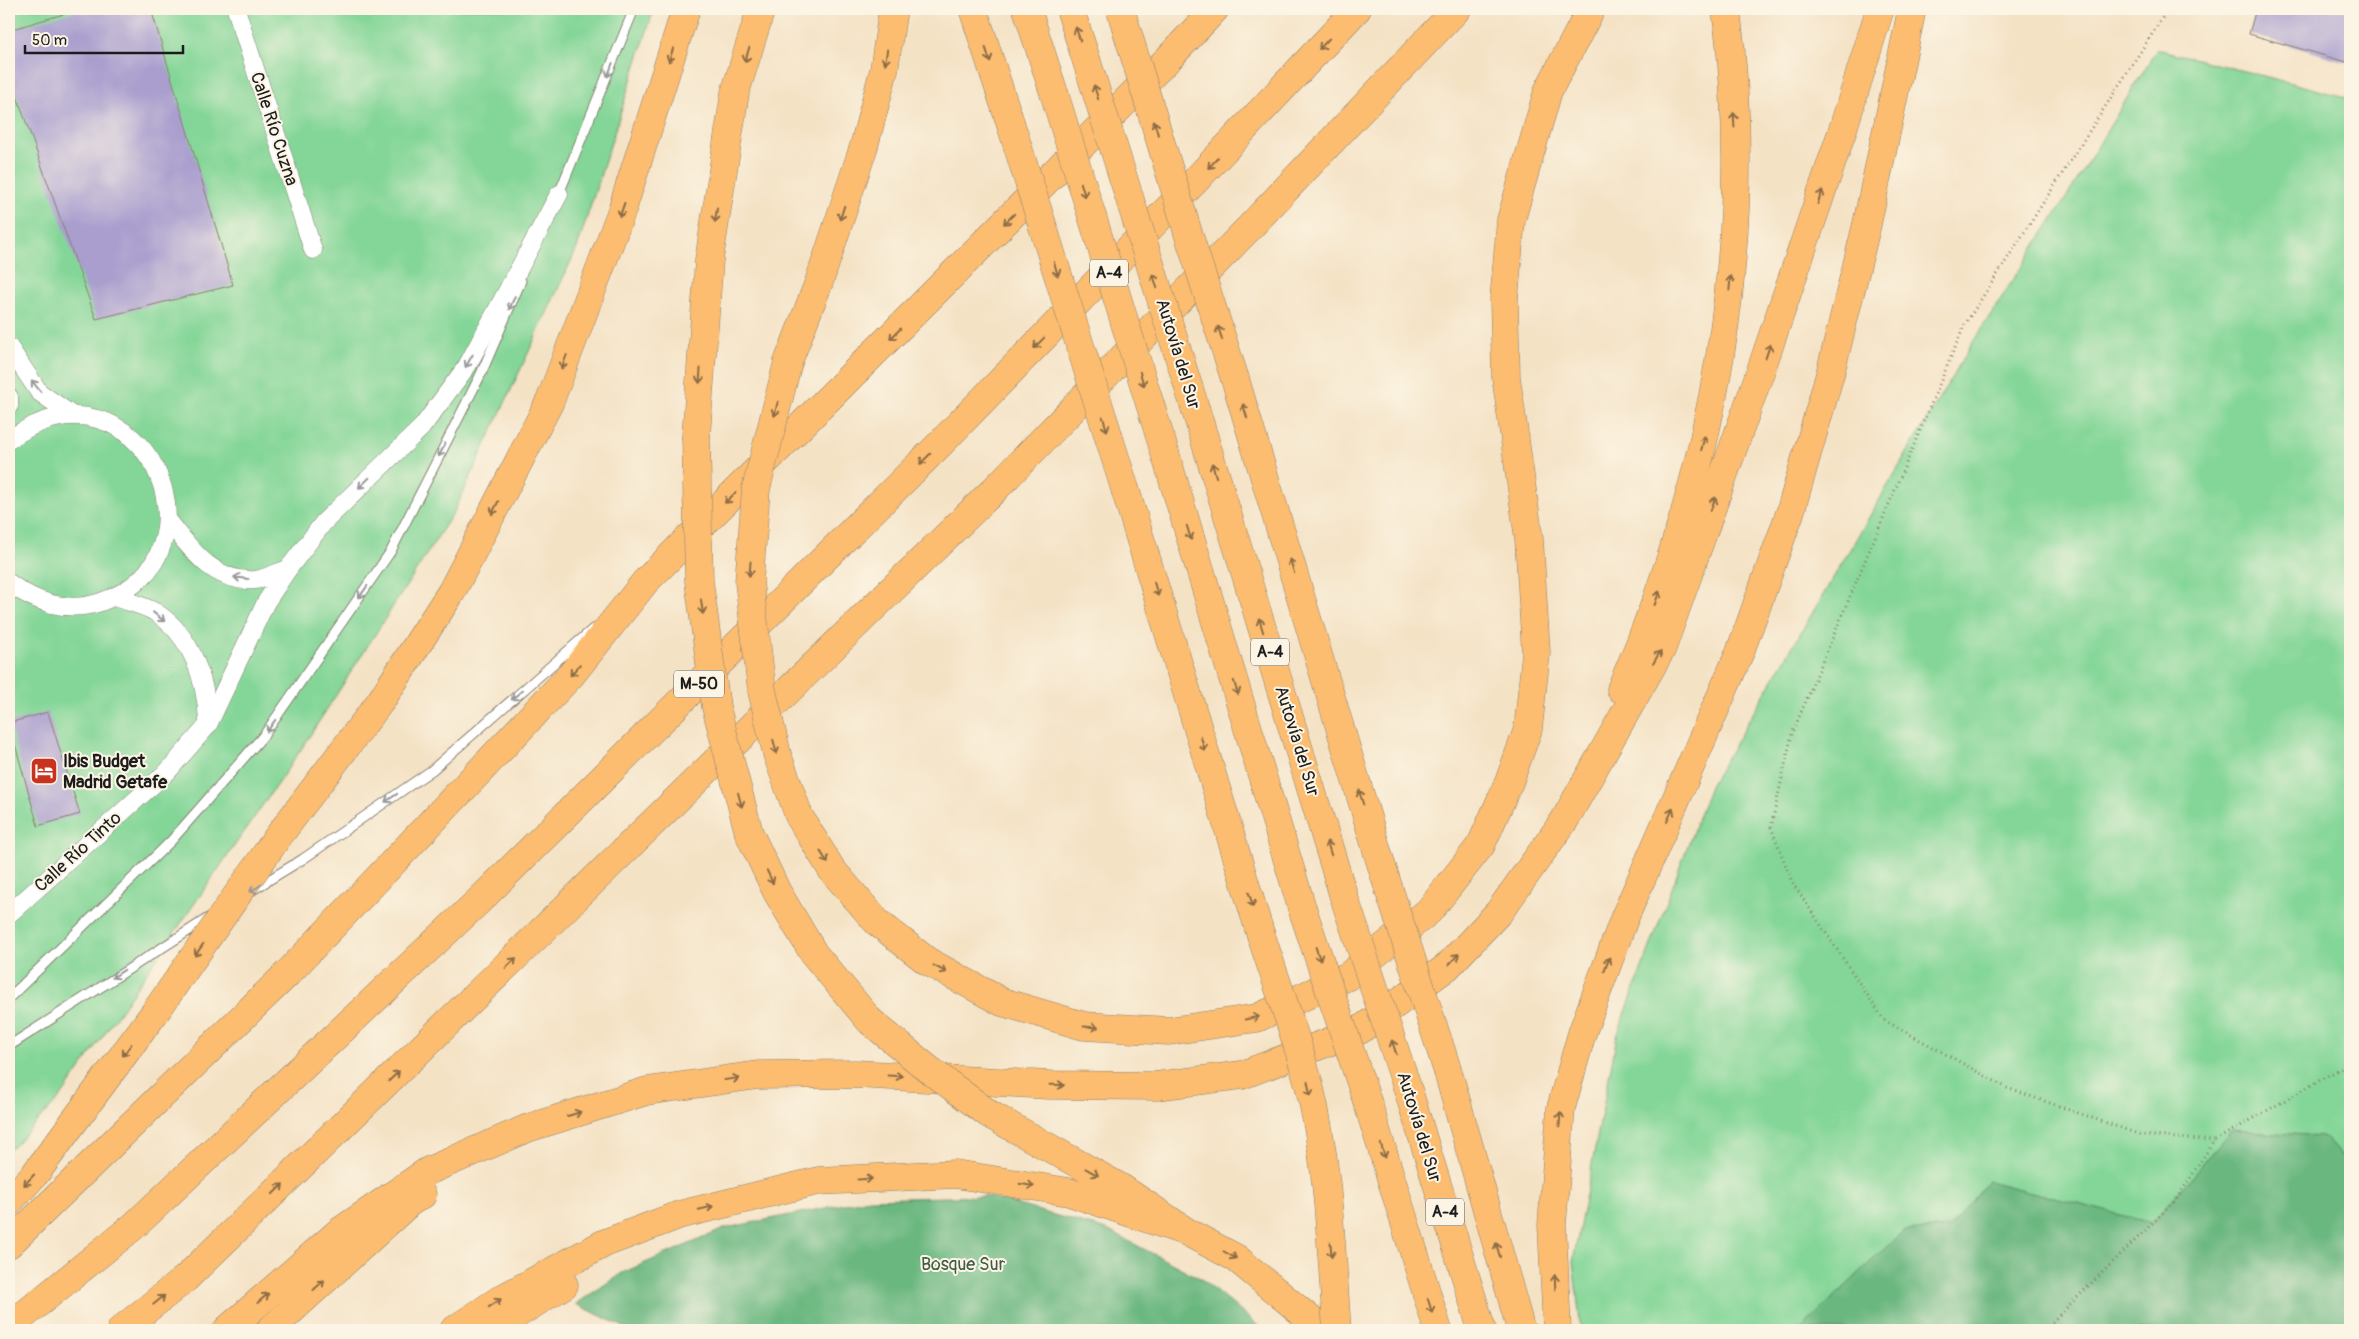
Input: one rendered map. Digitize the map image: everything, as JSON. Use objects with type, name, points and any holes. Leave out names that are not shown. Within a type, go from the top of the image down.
[{"type":"highway","points":[[9,1202],[35,1174],[156,1011],[277,838],[380,702],[452,591],[550,401],[622,210],[686,9]]},
{"type":"highway","points":[[761,9],[735,93],[710,250],[696,436],[699,581],[716,707],[749,833],[777,892],[814,954],[870,1021],[926,1068],[989,1114],[1123,1189],[1187,1232],[1236,1258],[1323,1330]]},
{"type":"highway","points":[[893,9],[884,70],[864,146],[819,282],[788,362],[756,489],[749,582],[762,691],[777,754],[798,816],[832,870],[877,922],[927,961],[1002,1002],[1084,1026],[1169,1030],[1257,1018],[1348,976],[1429,911],[1481,845],[1509,782],[1528,729],[1535,644],[1529,539],[1506,377],[1504,291],[1511,220],[1548,91],[1591,9]]},
{"type":"highway","points":[[973,9],[1126,492],[1258,926],[1309,1086],[1321,1155],[1330,1232],[1337,1330]]},
{"type":"highway","name":"A-4","points":[[1027,9],[1302,908],[1368,1104],[1438,1330]]},
{"type":"highway","name":"Autovía del Sur","points":[[1070,9],[1196,411],[1343,894],[1409,1093],[1482,1330]]},
{"type":"highway","points":[[1168,59],[1215,9]]},
{"type":"highway","points":[[9,1244],[287,974],[571,675],[645,582],[1219,9]]},
{"type":"highway","name":"M-50","points":[[9,1327],[135,1225],[484,896],[938,446],[1195,182],[1357,9]]},
{"type":"highway","points":[[121,1330],[186,1278],[987,497],[1262,214],[1457,9]]},
{"type":"highway","points":[[1564,821],[1642,642],[1683,521],[1713,404],[1727,318],[1735,222],[1735,130],[1730,42],[1726,9]]},
{"type":"highway","points":[[226,1330],[339,1232],[428,1170],[528,1128],[647,1091],[758,1075],[856,1074],[1049,1085],[1156,1086],[1242,1075],[1360,1030],[1447,966],[1499,912],[1564,821],[1662,648],[1763,364],[1842,132],[1880,9]]},
{"type":"highway","points":[[1556,1330],[1552,1225],[1561,1108],[1582,1033],[1624,919],[1740,652],[1790,513],[1830,374],[1864,234],[1912,9]]},
{"type":"highway","points":[[1120,10],[1189,236],[1236,379],[1385,877],[1448,1072],[1521,1330]]},
{"type":"highway","points":[[270,1330],[410,1202],[528,1128]]},
{"type":"highway","points":[[454,1330],[501,1299],[604,1243],[679,1215],[818,1181],[955,1174],[1069,1192],[1187,1232]]},
{"type":"highway","points":[[491,1330],[679,1215]]},
{"type":"street","name":"Calle Río Cuzna","points":[[236,9],[313,250]]},
{"type":"street","name":"Calle Río Tinto","points":[[9,914],[168,771],[208,725],[266,602],[288,569],[324,522],[422,427],[467,366],[559,194]]},
{"type":"street","points":[[9,347],[39,392],[74,416]]},
{"type":"street","points":[[9,397],[9,406]]},
{"type":"street","points":[[9,440],[27,427],[50,418],[74,416],[100,420],[123,431],[142,447],[158,470],[166,495],[167,520],[162,543],[150,566],[136,583],[115,597],[87,606],[54,606],[27,596],[9,583]]},
{"type":"street","points":[[167,520],[196,556],[224,576],[255,580],[288,569]]},
{"type":"street","points":[[115,597],[154,612],[183,636],[198,666],[207,697],[208,725]]},
{"type":"lane","points":[[9,998],[171,841],[264,735],[391,551],[481,374],[559,194],[634,9]]},
{"type":"lane","points":[[9,1046],[303,859],[432,770],[645,582]]},
{"type":"path","points":[[2168,9],[1964,326],[1792,734],[1771,827],[1792,882],[1884,1020],[2007,1088],[2141,1136],[2214,1141]]},
{"type":"path","points":[[2046,1330],[2176,1200],[2214,1141],[2350,1063]]},
{"type":"green space","points":[[9,9],[654,9],[577,248],[455,510],[300,751],[60,1098],[9,1151]]},
{"type":"green space","points":[[2157,49],[2350,98],[2350,1330],[1581,1330],[1573,1261],[1617,1036],[1710,786],[1971,345],[2068,195]]},
{"type":"green space","points":[[2232,1130],[2323,1136],[2350,1165],[2350,1330],[1800,1330],[1903,1231],[1949,1228],[1988,1181],[2152,1223]]},
{"type":"green space","name":"Bosque Sur","points":[[986,1196],[1107,1230],[1202,1279],[1263,1330],[630,1330],[576,1304],[622,1273],[726,1228],[869,1199]]},
{"type":"building","points":[[81,9],[151,9],[233,285],[96,319],[9,74],[9,30]]},
{"type":"building","points":[[2256,9],[2350,9],[2350,63],[2249,34]]},
{"type":"building","name":"Ibis Budget Madrid Getafe","points":[[48,712],[80,814],[38,826],[9,723]]},
{"type":"place","name":"Ibis Budget Madrid Getafe","points":[[44,771]]}]
